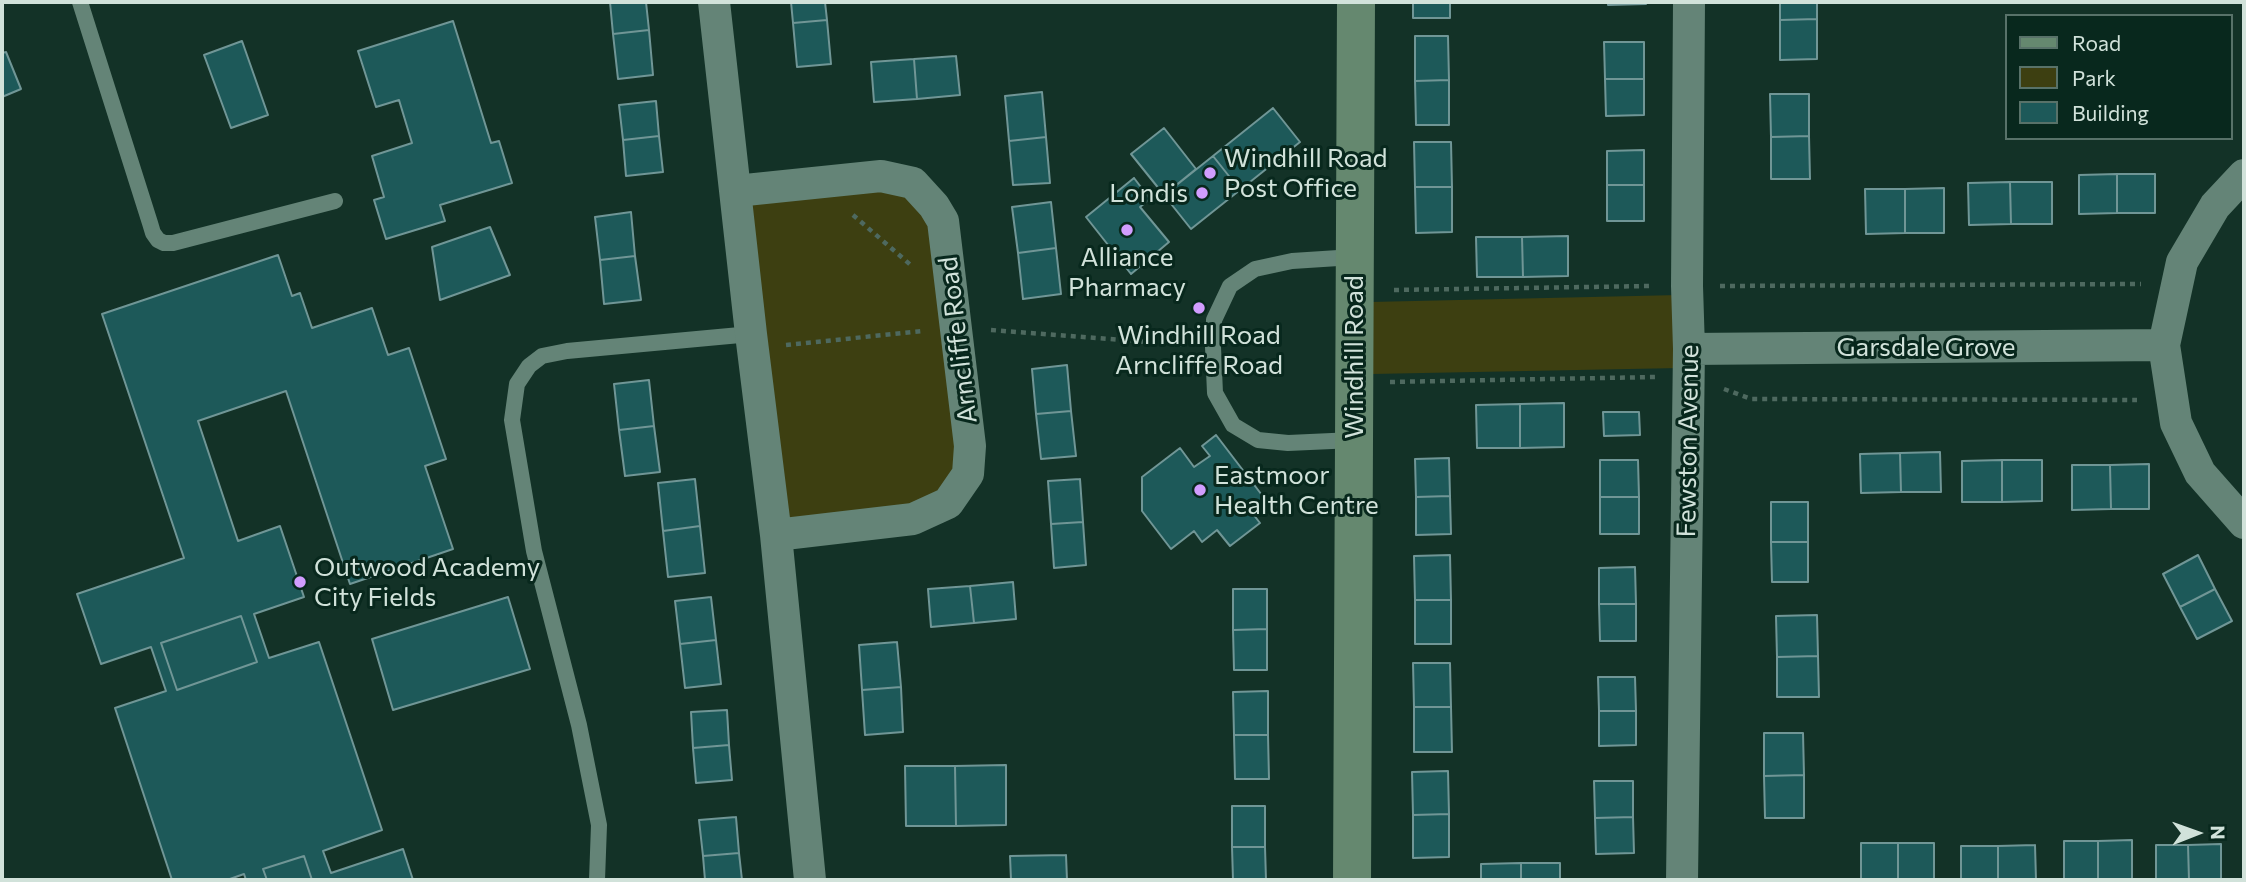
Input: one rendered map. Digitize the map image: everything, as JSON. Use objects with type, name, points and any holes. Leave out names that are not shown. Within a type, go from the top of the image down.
[{"type":"street","points":[[714,2],[776,535],[810,880]]},
{"type":"street","name":"Windhill Road","points":[[1352,880],[1356,2]]},
{"type":"street","name":"Fewston Avenue","points":[[1682,880],[1689,362],[1689,2]]},
{"type":"street","points":[[2244,175],[2215,206],[2182,262],[2164,345],[2176,423],[2200,473],[2244,523]]},
{"type":"street","name":"Arncliffe Road","points":[[736,191],[881,176],[914,183],[943,221],[970,446],[968,474],[948,503],[913,519],[776,535]]},
{"type":"street","name":"Garsdale Grove","points":[[1689,362],[2164,345]]},
{"type":"lane","points":[[80,2],[153,233],[158,240],[173,243],[335,201]]},
{"type":"lane","points":[[1354,274],[1292,261],[1255,269],[1230,286],[1214,320],[1213,347],[1215,393],[1233,425],[1258,440],[1287,443],[1354,440]]},
{"type":"lane","points":[[597,880],[599,825],[579,725],[534,551],[512,420],[517,384],[529,366],[542,356],[566,351],[751,334]]},
{"type":"path","points":[[816,183],[953,302]]},
{"type":"path","points":[[1354,274],[1688,286],[2177,284]]},
{"type":"path","points":[[1354,382],[1689,362],[1751,399],[2173,400]]},
{"type":"green space","points":[[881,176],[934,206],[970,446],[948,503],[776,535],[736,191]]},
{"type":"green space","points":[[1679,295],[1681,368],[1372,374],[1370,302]]},
{"type":"building","points":[[610,2],[646,2],[649,30],[613,34]]},
{"type":"building","points":[[791,2],[825,2],[827,20],[793,23]]},
{"type":"building","points":[[1413,2],[1450,2],[1450,18],[1413,18]]},
{"type":"building","points":[[1608,2],[1646,2],[1646,4],[1608,5]]},
{"type":"building","points":[[1780,2],[1817,2],[1817,19],[1780,20]]},
{"type":"building","points":[[1817,19],[1817,59],[1780,60],[1780,20]]},
{"type":"building","points":[[827,20],[831,64],[797,67],[793,23]]},
{"type":"building","points":[[453,21],[491,143],[499,141],[512,183],[440,205],[445,221],[386,239],[374,200],[384,197],[372,156],[412,143],[399,100],[376,107],[358,51]]},
{"type":"building","points":[[649,30],[653,75],[618,79],[613,34]]},
{"type":"building","points":[[1415,36],[1448,36],[1449,80],[1415,81]]},
{"type":"building","points":[[242,41],[268,115],[231,128],[204,55]]},
{"type":"building","points":[[1604,42],[1644,42],[1644,79],[1605,79]]},
{"type":"building","points":[[6,52],[21,89],[2,97],[2,53]]},
{"type":"building","points":[[956,56],[960,95],[917,99],[914,59]]},
{"type":"building","points":[[914,59],[917,99],[874,102],[871,62]]},
{"type":"building","points":[[1605,79],[1644,79],[1644,115],[1606,116]]},
{"type":"building","points":[[1449,80],[1449,125],[1416,125],[1415,81]]},
{"type":"building","points":[[1042,92],[1046,137],[1009,141],[1005,96]]},
{"type":"building","points":[[1770,94],[1809,94],[1809,136],[1771,137]]},
{"type":"building","points":[[656,101],[659,136],[623,140],[619,105]]},
{"type":"building","points":[[1273,108],[1300,142],[1240,190],[1213,156]]},
{"type":"building","points":[[1164,128],[1196,169],[1164,195],[1131,154]]},
{"type":"building","points":[[659,136],[663,172],[626,176],[623,140]]},
{"type":"building","points":[[1809,136],[1810,179],[1771,179],[1771,137]]},
{"type":"building","points":[[1046,137],[1050,183],[1013,185],[1009,141]]},
{"type":"building","points":[[1414,142],[1451,142],[1452,187],[1415,187]]},
{"type":"building","points":[[1644,150],[1644,185],[1607,185],[1607,151]]},
{"type":"building","name":"Londis","points":[[1213,156],[1240,190],[1191,229],[1164,195]]},
{"type":"building","points":[[2117,174],[2155,174],[2155,213],[2117,213]]},
{"type":"building","points":[[2117,174],[2117,213],[2079,214],[2079,175]]},
{"type":"building","name":"Alliance Pharmacy","points":[[1134,178],[1150,199],[1140,207],[1169,242],[1131,274],[1086,217]]},
{"type":"building","points":[[2010,182],[2052,182],[2052,224],[2011,224]]},
{"type":"building","points":[[2010,182],[2011,224],[1969,225],[1968,183]]},
{"type":"building","points":[[1607,185],[1644,185],[1644,221],[1607,221]]},
{"type":"building","points":[[1415,187],[1452,187],[1452,232],[1416,233]]},
{"type":"building","points":[[1944,188],[1944,233],[1905,233],[1905,189]]},
{"type":"building","points":[[1865,189],[1905,189],[1905,233],[1866,234]]},
{"type":"building","points":[[1051,202],[1056,248],[1018,253],[1012,207]]},
{"type":"building","points":[[631,212],[635,256],[600,260],[595,217]]},
{"type":"building","points":[[490,227],[510,275],[440,300],[432,247]]},
{"type":"building","points":[[1568,236],[1568,276],[1523,277],[1522,237]]},
{"type":"building","points":[[1476,237],[1522,237],[1523,277],[1477,277]]},
{"type":"building","points":[[1056,248],[1061,294],[1023,299],[1018,253]]},
{"type":"building","points":[[278,255],[292,296],[300,293],[312,328],[372,308],[388,355],[409,348],[446,459],[425,466],[453,549],[350,584],[286,391],[198,421],[238,541],[280,526],[304,597],[254,614],[269,658],[319,642],[382,830],[323,851],[331,873],[403,849],[413,880],[312,880],[304,856],[263,869],[267,880],[246,880],[244,874],[227,880],[172,880],[115,708],[166,691],[151,647],[101,664],[77,594],[184,558],[102,314]],"holes":[[[241,616],[257,662],[177,690],[161,643]]]},
{"type":"building","points":[[635,256],[641,300],[604,304],[600,260]]},
{"type":"building","points":[[1067,365],[1071,411],[1036,414],[1032,369]]},
{"type":"building","points":[[649,380],[654,426],[619,430],[614,384]]},
{"type":"building","points":[[1564,403],[1564,447],[1520,448],[1520,404]]},
{"type":"building","points":[[1520,404],[1520,448],[1477,448],[1476,405]]},
{"type":"building","points":[[1071,411],[1076,456],[1041,459],[1036,414]]},
{"type":"building","points":[[1603,412],[1639,412],[1640,435],[1604,436]]},
{"type":"building","points":[[654,426],[660,472],[625,476],[619,430]]},
{"type":"building","name":"Eastmoor Health Centre","points":[[1216,435],[1268,503],[1253,514],[1260,523],[1230,546],[1217,530],[1202,542],[1194,531],[1171,549],[1142,511],[1142,477],[1180,448],[1194,467],[1210,456],[1202,446]]},
{"type":"building","points":[[1940,452],[1941,492],[1901,492],[1900,453]]},
{"type":"building","points":[[1900,453],[1901,492],[1861,493],[1860,454]]},
{"type":"building","points":[[1449,458],[1450,496],[1416,497],[1415,459]]},
{"type":"building","points":[[1600,460],[1638,460],[1639,497],[1600,497]]},
{"type":"building","points":[[2002,460],[2042,460],[2042,501],[2002,502]]},
{"type":"building","points":[[2002,460],[2002,502],[1962,502],[1962,461]]},
{"type":"building","points":[[2149,464],[2149,509],[2111,509],[2110,465]]},
{"type":"building","points":[[2072,465],[2110,465],[2111,509],[2072,510]]},
{"type":"building","points":[[695,479],[700,526],[663,531],[658,483]]},
{"type":"building","points":[[1080,479],[1083,522],[1051,524],[1048,481]]},
{"type":"building","points":[[1450,496],[1451,534],[1416,535],[1416,497]]},
{"type":"building","points":[[1600,497],[1639,497],[1639,534],[1600,534]]},
{"type":"building","points":[[1771,502],[1808,502],[1808,542],[1771,542]]},
{"type":"building","points":[[1083,522],[1086,565],[1054,568],[1051,524]]},
{"type":"building","points":[[700,526],[705,573],[668,577],[663,531]]},
{"type":"building","points":[[1771,542],[1808,542],[1808,582],[1772,582]]},
{"type":"building","points":[[1450,555],[1451,600],[1415,600],[1414,556]]},
{"type":"building","points":[[2198,555],[2215,589],[2180,607],[2163,574]]},
{"type":"building","points":[[1635,567],[1636,604],[1599,604],[1599,568]]},
{"type":"building","points":[[1013,582],[1016,619],[974,623],[970,586]]},
{"type":"building","points":[[970,586],[974,623],[931,627],[928,589]]},
{"type":"building","points":[[1233,589],[1267,589],[1267,629],[1233,630]]},
{"type":"building","points":[[2215,589],[2232,621],[2197,639],[2180,607]]},
{"type":"building","points":[[508,597],[530,669],[393,710],[372,639]]},
{"type":"building","points":[[711,597],[716,640],[680,644],[675,601]]},
{"type":"building","points":[[1415,600],[1451,600],[1451,644],[1415,644]]},
{"type":"building","points":[[1599,604],[1636,604],[1636,641],[1600,641]]},
{"type":"building","points":[[1817,615],[1818,656],[1777,657],[1776,616]]},
{"type":"building","points":[[241,616],[257,662],[177,690],[161,643]]},
{"type":"building","points":[[1267,629],[1267,670],[1234,670],[1233,630]]},
{"type":"building","points":[[716,640],[721,684],[685,688],[680,644]]},
{"type":"building","points":[[897,642],[901,687],[862,690],[859,645]]},
{"type":"building","points":[[1818,656],[1819,697],[1777,697],[1777,657]]},
{"type":"building","points":[[1413,663],[1450,663],[1451,707],[1414,707]]},
{"type":"building","points":[[1598,677],[1635,677],[1636,711],[1599,711]]},
{"type":"building","points":[[901,687],[903,732],[865,735],[862,690]]},
{"type":"building","points":[[1268,691],[1268,735],[1234,735],[1233,692]]},
{"type":"building","points":[[1414,707],[1451,707],[1452,752],[1414,752]]},
{"type":"building","points":[[727,710],[729,745],[693,748],[691,712]]},
{"type":"building","points":[[1599,711],[1636,711],[1636,745],[1599,746]]},
{"type":"building","points":[[1764,733],[1803,733],[1804,775],[1764,776]]},
{"type":"building","points":[[1234,735],[1268,735],[1269,779],[1235,779]]},
{"type":"building","points":[[729,745],[732,780],[696,783],[693,748]]},
{"type":"building","points":[[1006,765],[1006,825],[956,826],[955,766]]},
{"type":"building","points":[[905,766],[955,766],[956,826],[906,826]]},
{"type":"building","points":[[1448,771],[1449,814],[1413,815],[1412,772]]},
{"type":"building","points":[[1804,775],[1804,818],[1765,818],[1764,776]]},
{"type":"building","points":[[1594,781],[1633,781],[1633,817],[1595,818]]},
{"type":"building","points":[[1232,806],[1265,806],[1265,847],[1232,847]]},
{"type":"building","points":[[1449,814],[1449,857],[1413,858],[1413,815]]},
{"type":"building","points":[[736,817],[739,853],[703,856],[699,820]]},
{"type":"building","points":[[1633,817],[1634,853],[1596,854],[1595,818]]},
{"type":"building","points":[[2132,840],[2132,880],[2098,880],[2098,841]]},
{"type":"building","points":[[2064,841],[2098,841],[2098,880],[2064,880]]},
{"type":"building","points":[[1861,843],[1898,843],[1898,880],[1861,880]]},
{"type":"building","points":[[1898,843],[1934,843],[1934,880],[1898,880]]},
{"type":"building","points":[[2221,844],[2221,880],[2189,880],[2188,845]]},
{"type":"building","points":[[2035,845],[2036,880],[1998,880],[1998,846]]},
{"type":"building","points":[[2156,845],[2188,845],[2189,880],[2156,880]]},
{"type":"building","points":[[1961,846],[1998,846],[1998,880],[1961,880]]},
{"type":"building","points":[[1232,847],[1265,847],[1266,880],[1233,880]]},
{"type":"building","points":[[739,853],[742,880],[705,880],[703,856]]},
{"type":"building","points":[[1066,855],[1067,880],[1011,880],[1010,856]]},
{"type":"building","points":[[304,856],[312,880],[267,880],[263,869]]},
{"type":"building","points":[[1521,863],[1521,880],[1481,880],[1481,864]]},
{"type":"building","points":[[1521,863],[1560,863],[1560,880],[1521,880]]},
{"type":"place","name":"Windhill Road Post Office","points":[[1210,173]]},
{"type":"place","name":"Londis","points":[[1202,193]]},
{"type":"place","name":"Alliance Pharmacy","points":[[1127,230]]},
{"type":"place","name":"Windhill Road Arncliffe Road","points":[[1199,308]]},
{"type":"place","name":"Eastmoor Health Centre","points":[[1200,490]]},
{"type":"place","name":"Outwood Academy City Fields","points":[[300,582]]}]
